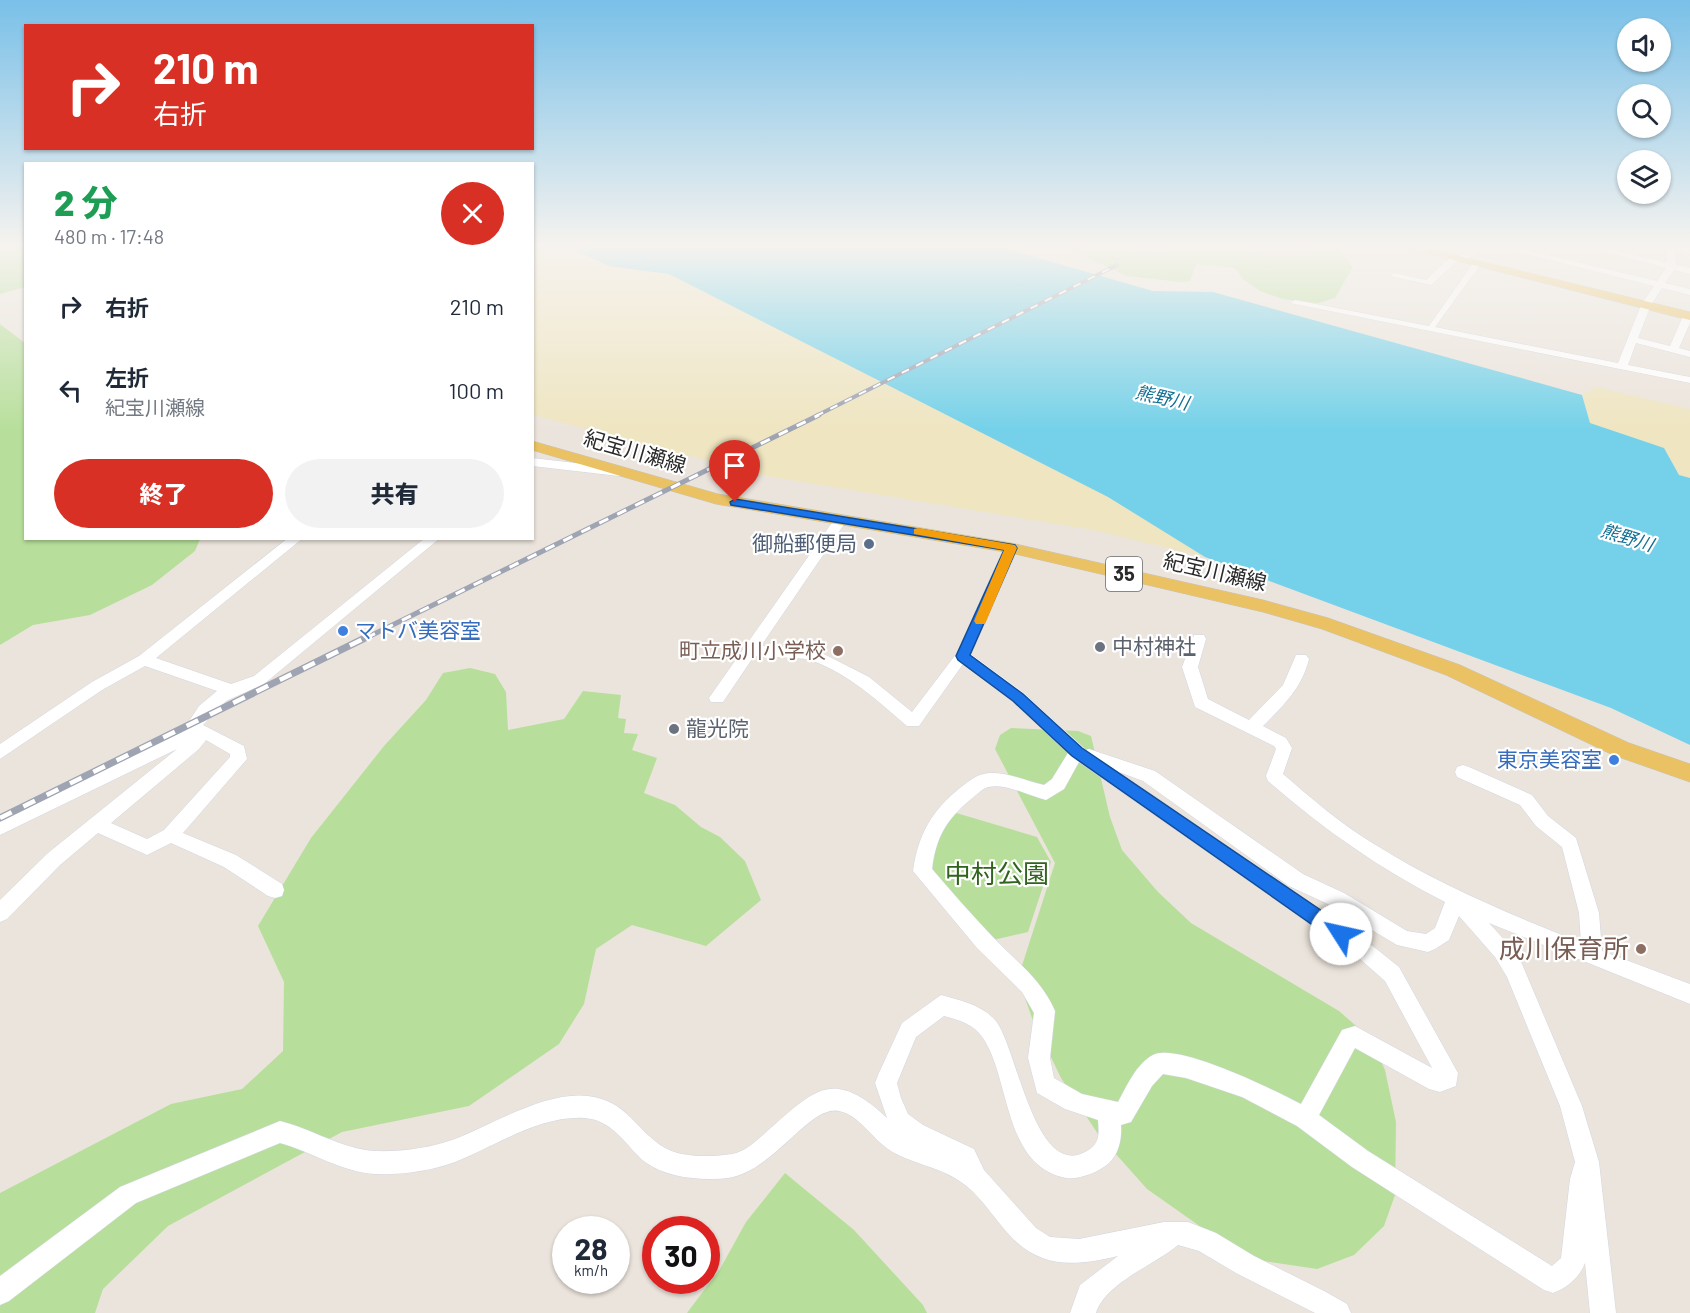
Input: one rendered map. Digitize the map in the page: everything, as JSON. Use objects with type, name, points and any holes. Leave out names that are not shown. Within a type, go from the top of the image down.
[{"type":"main road","points":[[1659,308],[1689,316]]},
{"type":"main road","name":"紀宝川瀬線","points":[[534,451],[633,474],[716,499],[1011,548],[1263,606],[1328,624],[1453,670],[1621,750],[1690,773]]},
{"type":"street","points":[[1323,308],[1690,380]]},
{"type":"street","points":[[1445,308],[1435,322],[1469,336]]},
{"type":"street","points":[[1622,366],[1645,308]]},
{"type":"street","points":[[1674,350],[1689,316]]},
{"type":"street","points":[[1632,339],[1690,354]]},
{"type":"street","points":[[717,698],[841,520]]},
{"type":"street","points":[[0,753],[97,686],[144,660],[294,540]]},
{"type":"street","points":[[0,913],[54,859],[193,745],[206,708],[229,689],[259,680],[432,540]]},
{"type":"street","points":[[751,650],[774,654],[811,654],[864,681],[913,722],[956,662],[963,656],[1011,548]]},
{"type":"street","points":[[1199,639],[1190,667],[1201,703],[1280,742],[1284,748],[1275,776],[1302,803],[1398,869],[1456,899],[1690,994]]},
{"type":"street","points":[[963,656],[1018,697],[1077,752],[1335,930],[1392,974],[1448,1078],[1440,1081],[1429,1078],[1355,1035],[1349,1037],[1305,1118]]},
{"type":"street","points":[[1251,728],[1286,693],[1298,677],[1301,659]]},
{"type":"street","points":[[144,660],[229,689]]},
{"type":"street","points":[[0,828],[199,730]]},
{"type":"street","points":[[96,824],[147,847],[170,835],[239,759],[238,751],[199,730]]},
{"type":"street","points":[[1077,752],[1149,776],[1296,880],[1337,899],[1404,939],[1428,943],[1442,934],[1456,899]]},
{"type":"street","points":[[1077,752],[1058,784],[1046,793],[999,780],[983,780],[950,805],[940,815],[924,850],[922,871],[984,942],[1029,985],[1045,1011],[1039,1058],[1045,1085],[1056,1094],[1094,1110],[1123,1114],[1144,1077],[1159,1063],[1186,1067],[1247,1088],[1305,1118],[1360,1159],[1553,1281],[1573,1264],[1582,1179],[1587,1162]]},
{"type":"street","points":[[1463,772],[1526,800],[1542,821],[1570,843],[1589,913],[1592,955]]},
{"type":"street","points":[[170,835],[230,861],[275,890]]},
{"type":"street","points":[[1456,899],[1502,951],[1515,970],[1571,1106],[1587,1162],[1603,1313]]},
{"type":"street","points":[[1108,1112],[1111,1135],[1103,1154],[1085,1165],[1067,1167],[1053,1163],[1040,1150],[1028,1132],[992,1032],[974,1016],[940,1005],[909,1030],[886,1083],[890,1100],[900,1122],[915,1133],[966,1157],[976,1178],[1029,1238],[1048,1249],[1069,1252],[1179,1233],[1219,1247],[1251,1267],[1307,1293],[1338,1313]]},
{"type":"street","points":[[0,1292],[128,1196],[280,1132],[298,1136],[339,1155],[384,1163],[449,1153],[554,1111],[585,1106],[609,1113],[635,1132],[656,1156],[677,1164],[734,1165],[756,1157],[815,1103],[832,1099],[851,1104],[894,1140],[976,1178]]},
{"type":"street","points":[[1083,1313],[1089,1294],[1143,1252],[1179,1233]]},
{"type":"green space","points":[[0,324],[24,342],[24,540],[200,540],[195,551],[152,585],[90,615],[33,625],[0,645]]},
{"type":"green space","points":[[470,668],[495,674],[506,692],[508,730],[564,719],[583,691],[621,695],[618,718],[626,719],[624,733],[638,734],[632,750],[657,758],[644,793],[675,805],[701,827],[720,837],[745,861],[761,900],[706,946],[632,925],[596,949],[584,1004],[559,1044],[469,1106],[342,1132],[168,1226],[103,1289],[95,1313],[0,1313],[0,1193],[171,1104],[242,1089],[283,1051],[284,982],[258,926],[311,838],[384,746],[426,700],[443,673]]},
{"type":"green space","points":[[1011,728],[1078,731],[1091,736],[1110,817],[1122,850],[1158,892],[1191,923],[1339,1011],[1371,1039],[1385,1070],[1396,1122],[1395,1195],[1384,1226],[1354,1255],[1317,1269],[1263,1261],[1228,1246],[1147,1189],[1098,1134],[1061,1078],[1032,1018],[1018,978],[1055,863],[995,749],[1000,735]]},
{"type":"green space","name":"中村公園","points":[[953,812],[1037,837],[1051,862],[1028,932],[993,940],[933,871],[931,852]]},
{"type":"green space","points":[[785,1173],[854,1230],[923,1305],[927,1313],[687,1313],[701,1294],[720,1294],[720,1269],[746,1222]]},
{"type":"sand","points":[[534,308],[736,308],[1108,497],[1205,557],[1093,530],[766,476],[534,415]]},
{"type":"sand","points":[[1596,387],[1690,409],[1690,478],[1679,475],[1663,448],[1590,423],[1582,395]]},
{"type":"water","name":"熊野川","points":[[736,308],[1271,308],[1582,395],[1590,423],[1664,448],[1679,475],[1690,478],[1690,745],[1611,708],[1205,557],[1108,497]]},
{"type":"railway","points":[[816,416],[1031,308]]},
{"type":"railway","points":[[366,638],[819,415]]},
{"type":"railway","points":[[0,818],[369,636]]},
{"type":"slow traffic","points":[[918,532],[1011,548],[980,621]]},
{"type":"place","name":"御船郵便局","points":[[869,544]]},
{"type":"place","name":"マトバ美容室","points":[[343,631]]},
{"type":"place","name":"中村神社","points":[[1100,647]]},
{"type":"place","name":"町立成川小学校","points":[[838,651]]},
{"type":"place","name":"龍光院","points":[[674,729]]},
{"type":"place","name":"東京美容室","points":[[1614,760]]},
{"type":"place","name":"成川保育所","points":[[1641,949]]},
{"type":"route","points":[[735,502],[1011,548],[963,656],[1018,697],[1077,752],[1341,934]]}]
